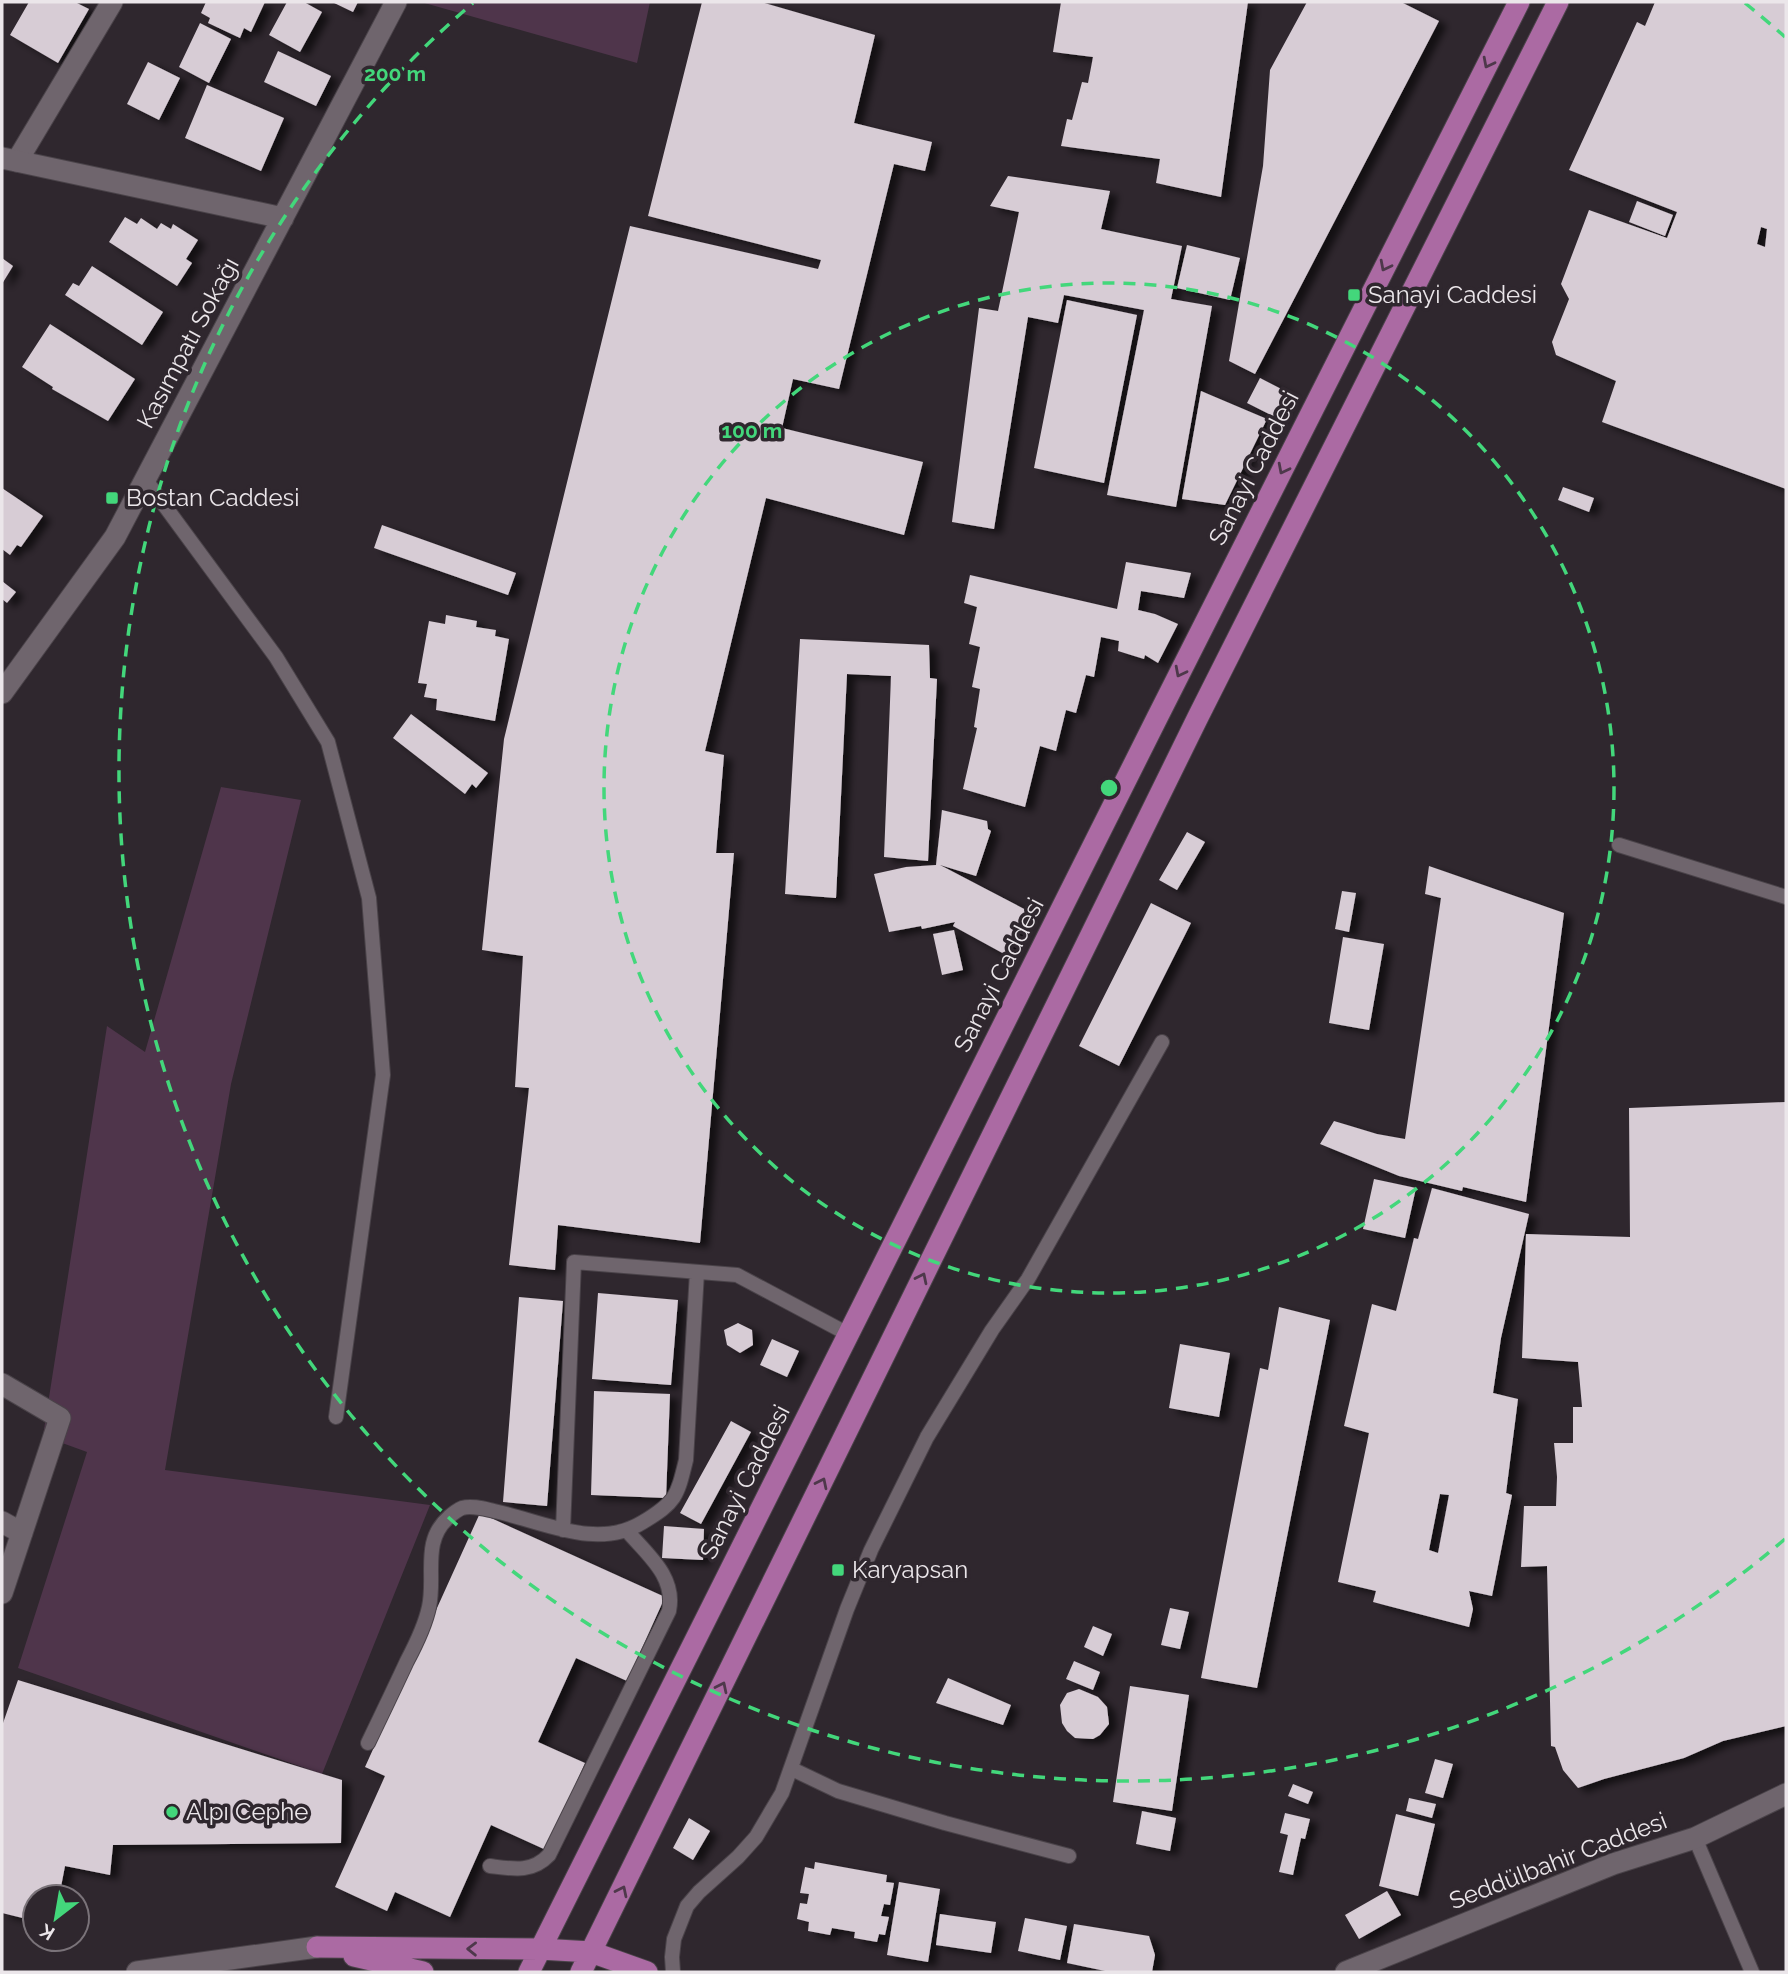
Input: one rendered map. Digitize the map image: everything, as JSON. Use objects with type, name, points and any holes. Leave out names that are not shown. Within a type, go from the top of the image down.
[{"type":"main road","name":"Sanayi Caddesi","points":[[528,1972],[1519,2]]},
{"type":"main road","points":[[581,1972],[1198,717],[1558,2]]},
{"type":"main road","points":[[317,1947],[592,1952],[648,1972]]},
{"type":"main road","points":[[317,1947],[423,1972]]},
{"type":"street","points":[[112,2],[9,159],[283,218]]},
{"type":"street","name":"Kasımpatı Sokağı","points":[[2,693],[115,537],[396,2]]},
{"type":"street","points":[[2,1384],[60,1418],[2,1593]]},
{"type":"street","points":[[2,1522],[22,1533]]},
{"type":"street","name":"Seddülbahir Caddesi","points":[[1346,1972],[1613,1864],[1695,1838],[1786,1794]]},
{"type":"street","points":[[137,1972],[227,1966],[317,1947]]},
{"type":"lane","points":[[145,479],[276,657],[327,742],[369,898],[383,1075],[336,1417]]},
{"type":"lane","points":[[1619,845],[1786,897]]},
{"type":"lane","points":[[673,1972],[674,1939],[687,1906],[698,1892],[738,1857],[756,1837],[776,1804],[792,1769],[847,1609],[903,1482],[958,1382],[1028,1279],[1162,1042]]},
{"type":"lane","points":[[563,1530],[574,1262],[737,1275],[848,1334]]},
{"type":"lane","points":[[368,1743],[423,1629],[432,1592],[432,1542],[448,1518],[462,1508],[480,1508],[563,1530],[594,1535],[628,1532],[664,1510],[673,1500],[686,1460],[697,1272]]},
{"type":"lane","points":[[490,1866],[528,1869],[549,1855],[669,1611],[671,1592],[666,1578],[628,1532]]},
{"type":"lane","points":[[792,1769],[838,1791],[1069,1856]]},
{"type":"lane","points":[[1695,1838],[1752,1972]]},
{"type":"shaded area","points":[[421,2],[650,2],[637,63]]},
{"type":"shaded area","points":[[221,787],[301,800],[231,1084],[165,1470],[430,1505],[322,1774],[18,1668],[87,1452],[43,1436],[107,1026],[145,1052]]},
{"type":"building","points":[[29,2],[75,2],[89,9],[58,63],[10,35]]},
{"type":"building","points":[[206,2],[265,2],[251,32],[244,28],[240,38],[208,23],[210,18],[201,13]]},
{"type":"building","points":[[287,2],[304,2],[322,12],[300,52],[269,35]]},
{"type":"building","points":[[332,2],[358,2],[353,12]]},
{"type":"building","points":[[702,2],[761,2],[875,35],[854,123],[932,142],[925,171],[894,164],[839,389],[793,379],[782,428],[923,462],[904,535],[766,498],[705,751],[724,755],[716,853],[734,853],[700,1243],[558,1225],[555,1270],[509,1265],[529,1088],[515,1087],[523,956],[482,950],[504,739],[630,226],[818,269],[821,260],[648,216]]},
{"type":"building","points":[[1061,2],[1248,2],[1221,197],[1156,183],[1160,159],[1061,146],[1067,119],[1072,120],[1082,82],[1088,83],[1093,57],[1053,52]]},
{"type":"building","points":[[1307,2],[1401,2],[1439,21],[1255,374],[1229,361],[1263,166],[1270,70]]},
{"type":"building","points":[[1655,2],[1786,2],[1786,489],[1602,422],[1616,381],[1556,355],[1552,342],[1569,299],[1561,284],[1589,210],[1667,238],[1677,212],[1569,170],[1637,22],[1645,26]],"holes":[[[1761,227],[1767,229],[1765,247],[1757,244]]]},
{"type":"building","points":[[200,23],[231,39],[209,83],[179,67]]},
{"type":"building","points":[[278,51],[331,76],[316,106],[264,82]]},
{"type":"building","points":[[148,62],[180,78],[159,120],[127,104]]},
{"type":"building","points":[[207,85],[284,118],[261,171],[185,138]]},
{"type":"building","points":[[1008,176],[1110,191],[1101,229],[1182,246],[1171,299],[1212,306],[1176,507],[1107,495],[1144,310],[1064,295],[1058,323],[1028,317],[994,529],[952,522],[979,308],[998,311],[1019,212],[990,206]]},
{"type":"building","points":[[1637,201],[1673,215],[1665,236],[1629,222]]},
{"type":"building","points":[[125,217],[137,224],[141,218],[157,229],[161,223],[171,229],[173,224],[198,240],[186,259],[192,263],[177,286],[109,242]]},
{"type":"building","points":[[1187,245],[1240,258],[1230,300],[1177,288]]},
{"type":"building","points":[[2,258],[13,266],[2,284]]},
{"type":"building","points":[[92,266],[163,312],[142,345],[65,295],[73,283],[79,286]]},
{"type":"building","points":[[1067,300],[1137,315],[1104,483],[1034,468]]},
{"type":"building","points":[[50,324],[135,379],[108,421],[52,389],[53,387],[22,367]]},
{"type":"building","points":[[1260,378],[1289,393],[1277,418],[1247,403]]},
{"type":"building","points":[[1201,391],[1267,419],[1225,505],[1182,499]]},
{"type":"building","points":[[1563,487],[1594,498],[1589,512],[1558,500]]},
{"type":"building","points":[[2,488],[43,516],[21,547],[17,545],[10,555],[2,549]]},
{"type":"building","points":[[382,525],[516,573],[508,595],[374,548]]},
{"type":"building","points":[[1126,562],[1191,573],[1184,598],[1141,591],[1138,610],[1178,624],[1158,663],[1145,655],[1144,659],[1118,651],[1119,641],[1101,637],[1094,677],[1086,675],[1076,713],[1066,710],[1056,751],[1040,746],[1025,807],[963,789],[977,728],[974,727],[980,689],[972,687],[980,647],[969,644],[977,607],[964,603],[970,575],[1117,609]]},
{"type":"building","points":[[2,581],[16,592],[7,603],[2,599]]},
{"type":"building","points":[[446,615],[477,621],[476,627],[496,630],[495,636],[509,639],[495,721],[436,710],[437,699],[424,697],[427,684],[418,683],[429,621],[445,624]]},
{"type":"building","points":[[800,639],[929,645],[930,678],[937,679],[928,861],[884,857],[891,676],[847,674],[836,898],[785,894]]},
{"type":"building","points":[[411,714],[488,773],[476,788],[472,784],[465,794],[393,738]]},
{"type":"building","points":[[942,810],[987,821],[991,831],[976,876],[940,865],[1028,911],[1006,955],[953,926],[955,922],[889,932],[874,874],[906,867],[936,865]]},
{"type":"building","points":[[1187,832],[1205,842],[1177,890],[1159,880]]},
{"type":"building","points":[[1429,866],[1564,913],[1526,1202],[1399,1176],[1320,1144],[1334,1121],[1405,1139],[1441,898],[1425,894]]},
{"type":"building","points":[[1342,891],[1356,893],[1349,932],[1335,929]]},
{"type":"building","points":[[1151,903],[1191,923],[1119,1066],[1079,1046]]},
{"type":"building","points":[[954,930],[963,970],[942,975],[933,934]]},
{"type":"building","points":[[1343,937],[1384,944],[1369,1030],[1329,1023]]},
{"type":"building","points":[[1786,1102],[1786,1726],[1723,1741],[1684,1758],[1578,1788],[1563,1770],[1555,1747],[1551,1746],[1547,1566],[1521,1567],[1524,1506],[1556,1506],[1554,1443],[1573,1443],[1573,1407],[1582,1407],[1578,1362],[1522,1358],[1526,1234],[1630,1237],[1629,1108]]},
{"type":"building","points":[[1374,1179],[1416,1188],[1405,1238],[1363,1229]]},
{"type":"building","points":[[1432,1188],[1529,1214],[1501,1338],[1493,1393],[1518,1399],[1506,1493],[1512,1495],[1492,1596],[1469,1591],[1473,1609],[1469,1627],[1373,1602],[1376,1591],[1338,1582],[1369,1433],[1344,1426],[1372,1304],[1396,1311],[1414,1238],[1418,1239]],"holes":[[[1440,1494],[1449,1495],[1438,1553],[1429,1550]]]},
{"type":"building","points":[[598,1293],[678,1300],[671,1385],[592,1379]]},
{"type":"building","points":[[519,1297],[563,1301],[547,1506],[503,1502]]},
{"type":"building","points":[[1279,1307],[1330,1320],[1257,1688],[1201,1678],[1260,1368],[1268,1370]]},
{"type":"building","points":[[738,1323],[752,1330],[753,1345],[740,1353],[727,1345],[724,1330]]},
{"type":"building","points":[[772,1339],[799,1351],[787,1377],[760,1365]]},
{"type":"building","points":[[1180,1344],[1230,1353],[1219,1417],[1169,1408]]},
{"type":"building","points":[[594,1391],[670,1394],[666,1498],[591,1495]]},
{"type":"building","points":[[731,1421],[751,1432],[701,1524],[680,1513]]},
{"type":"building","points":[[480,1513],[665,1597],[627,1681],[576,1658],[538,1742],[585,1763],[546,1850],[491,1825],[450,1917],[395,1892],[387,1911],[335,1887],[385,1776],[365,1767]]},
{"type":"building","points":[[664,1526],[704,1529],[703,1560],[662,1558]]},
{"type":"building","points":[[1170,1608],[1189,1612],[1180,1649],[1161,1645]]},
{"type":"building","points":[[1093,1626],[1112,1634],[1103,1656],[1084,1647]]},
{"type":"building","points":[[1074,1661],[1100,1672],[1093,1690],[1066,1679]]},
{"type":"building","points":[[948,1678],[1011,1705],[1003,1725],[936,1703]]},
{"type":"building","name":"Alpı Cephe","points":[[18,1680],[342,1780],[341,1843],[113,1845],[110,1875],[65,1866],[62,1883],[21,1883],[21,1918],[2,1913],[2,1726]]},
{"type":"building","points":[[1130,1686],[1189,1695],[1172,1811],[1113,1802]]},
{"type":"building","points":[[1079,1689],[1098,1697],[1107,1707],[1109,1724],[1093,1739],[1075,1738],[1062,1723],[1060,1705],[1067,1693]]},
{"type":"building","points":[[1435,1759],[1453,1764],[1443,1798],[1425,1793]]},
{"type":"building","points":[[1293,1784],[1313,1792],[1308,1804],[1288,1796]]},
{"type":"building","points":[[1409,1798],[1436,1804],[1432,1818],[1406,1811]]},
{"type":"building","points":[[1142,1811],[1176,1818],[1170,1851],[1136,1844]]},
{"type":"building","points":[[1285,1813],[1310,1819],[1305,1839],[1301,1838],[1293,1875],[1279,1872],[1288,1835],[1280,1833]]},
{"type":"building","points":[[1396,1814],[1435,1824],[1418,1896],[1379,1886]]},
{"type":"building","points":[[689,1818],[710,1831],[693,1860],[673,1848]]},
{"type":"building","points":[[815,1862],[887,1875],[886,1882],[894,1883],[890,1905],[884,1904],[881,1916],[889,1917],[885,1935],[879,1934],[877,1942],[854,1938],[855,1932],[832,1928],[830,1935],[808,1931],[809,1922],[797,1919],[800,1903],[807,1904],[809,1894],[800,1893],[805,1867],[814,1869]]},
{"type":"building","points":[[899,1882],[940,1889],[928,1962],[887,1955]]},
{"type":"building","points":[[1387,1891],[1401,1915],[1359,1939],[1345,1915]]},
{"type":"building","points":[[940,1914],[996,1922],[991,1953],[936,1945]]},
{"type":"building","points":[[1025,1918],[1067,1926],[1060,1960],[1018,1951]]},
{"type":"building","points":[[1074,1924],[1149,1936],[1155,1955],[1152,1972],[1110,1972],[1067,1963]]},
{"type":"place","name":"Sanayi̇ Caddesi̇","points":[[1354,295]]},
{"type":"place","name":"Bostan Caddesi","points":[[112,498]]},
{"type":"place","name":"Karyapsan","points":[[838,1570]]},
{"type":"place","name":"Alpı Cephe","points":[[172,1812]]}]
